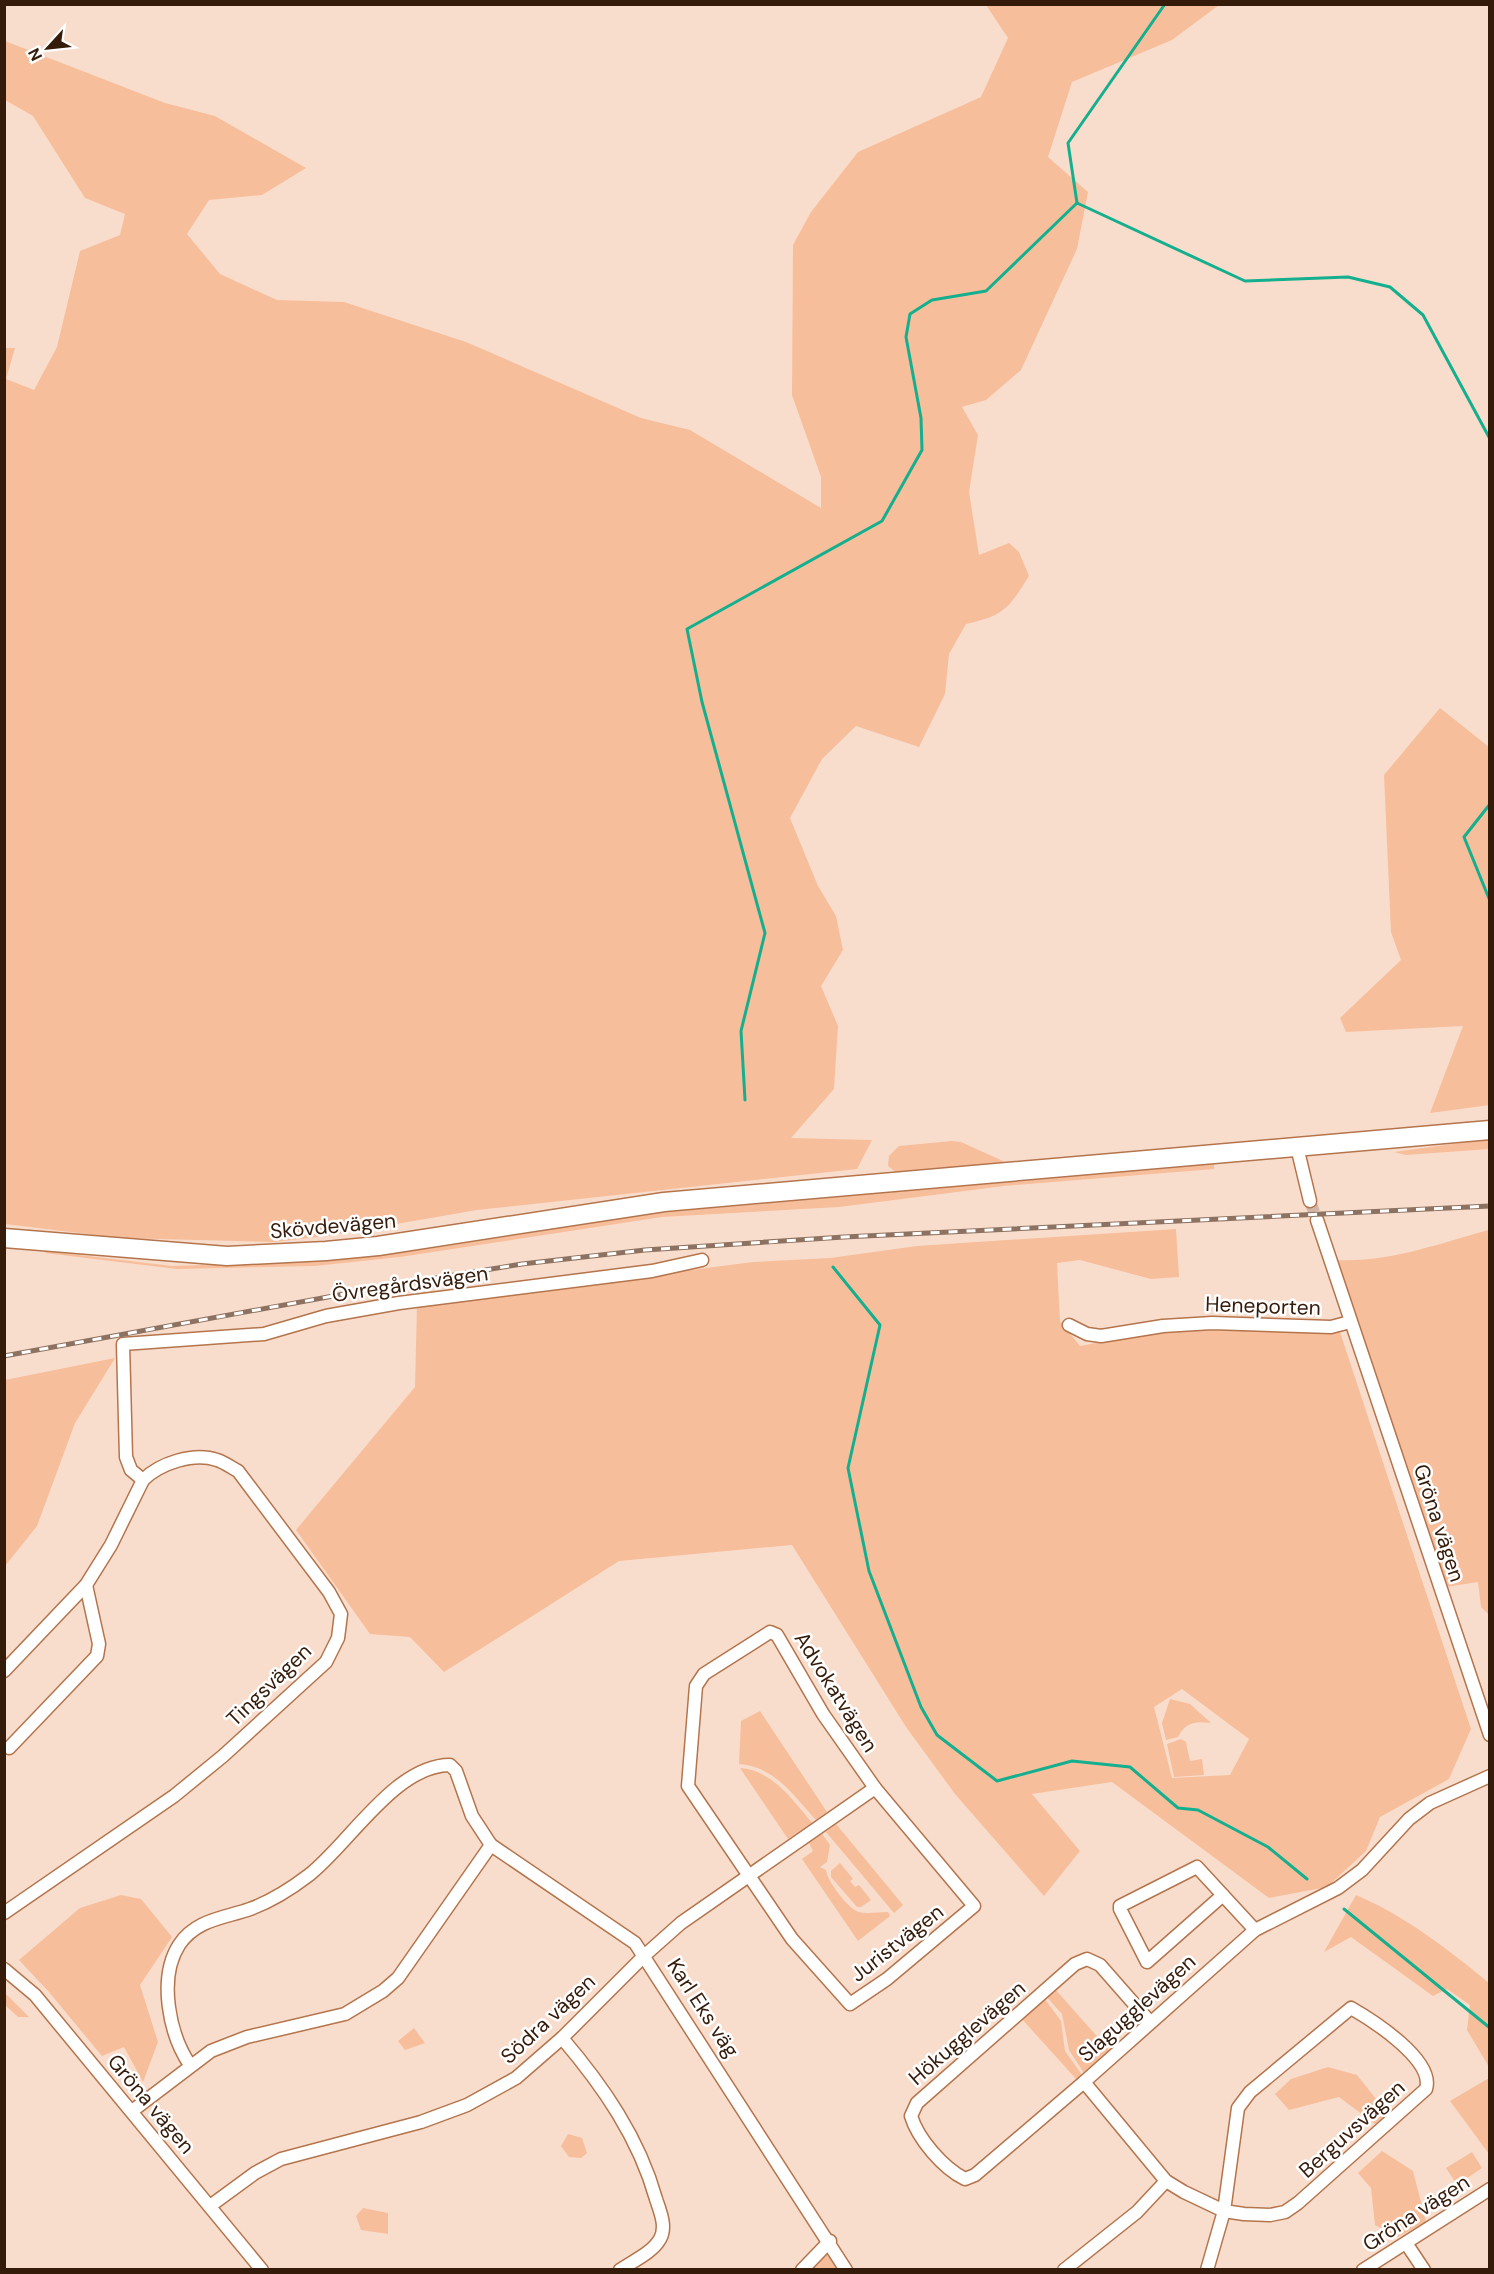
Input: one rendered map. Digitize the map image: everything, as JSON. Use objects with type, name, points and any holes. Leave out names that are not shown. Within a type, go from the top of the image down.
[{"type":"main road","name":"Skövdevägen","points":[[4,1238],[227,1256],[326,1251],[378,1246],[664,1202],[1490,1130]]},
{"type":"street","points":[[1298,1147],[1310,1201]]},
{"type":"street","name":"Heneporten","points":[[1069,1325],[1087,1334],[1101,1336],[1188,1324],[1330,1327],[1350,1322],[1317,1220]]},
{"type":"street","name":"Övregårdsvägen","points":[[143,1480],[131,1470],[126,1457],[123,1344],[264,1334],[326,1316],[399,1303],[652,1271],[702,1260]]},
{"type":"street","name":"Gröna vägen","points":[[1350,1322],[1490,1735]]},
{"type":"street","name":"Tingsvägen","points":[[4,1913],[174,1796],[223,1756],[326,1662],[338,1638],[341,1614],[328,1592],[238,1471],[217,1459],[188,1458],[166,1465],[143,1480]]},
{"type":"street","points":[[4,1671],[86,1585],[111,1545],[143,1480]]},
{"type":"street","points":[[9,1748],[97,1656],[99,1644],[86,1585]]},
{"type":"street","name":"Advokatvägen","points":[[749,1876],[688,1786],[696,1686],[704,1674],[763,1634],[770,1632],[777,1635],[823,1714],[875,1788]]},
{"type":"street","points":[[132,2111],[211,2051],[247,2037],[345,2014],[383,1991],[413,1960],[491,1845],[472,1816],[456,1771],[450,1765],[440,1765],[403,1783],[312,1873],[289,1889],[251,1908],[214,1918],[194,1929],[180,1943],[170,1962],[166,1980],[170,2008],[181,2049],[190,2065]]},
{"type":"street","name":"Slagugglevägen","points":[[1224,2211],[1166,2181],[1084,2082],[1255,1930],[1338,1888],[1362,1870],[1409,1819],[1430,1803],[1490,1776]]},
{"type":"street","name":"Södra vägen","points":[[210,2206],[255,2173],[281,2159],[421,2122],[467,2105],[516,2078],[562,2038],[645,1955],[681,1923],[875,1788]]},
{"type":"street","name":"Juristvägen","points":[[749,1876],[799,1949],[850,2004],[887,1979],[974,1906],[875,1788]]},
{"type":"street","name":"Karl Eks väg","points":[[491,1845],[635,1943],[830,2241],[846,2270]]},
{"type":"street","name":"Slagugglevägen","points":[[1223,1895],[1147,1962],[1120,1909],[1120,1905],[1197,1867],[1223,1895],[1255,1930]]},
{"type":"street","name":"Hökugglevägen","points":[[1084,2082],[975,2175],[965,2179],[954,2173],[915,2130],[911,2116],[917,2103],[1075,1964],[1087,1959],[1100,1965],[1150,2022]]},
{"type":"street","name":"Gröna vägen","points":[[4,1969],[35,1995],[262,2270]]},
{"type":"street","name":"Berguvsvägen","points":[[1207,2270],[1224,2211],[1238,2108],[1250,2092],[1343,2012],[1351,2008],[1389,2032],[1410,2053],[1426,2076],[1426,2089],[1298,2204],[1285,2212],[1270,2215],[1224,2211]]},
{"type":"street","points":[[562,2038],[613,2103],[640,2154],[661,2216],[662,2235],[655,2246],[620,2270]]},
{"type":"street","points":[[1064,2270],[1137,2212],[1166,2181]]},
{"type":"street","name":"Gröna vägen","points":[[1363,2270],[1490,2188]]},
{"type":"street","points":[[802,2270],[830,2241]]},
{"type":"street","points":[[1406,2243],[1424,2270]]},
{"type":"shaded area","points":[[986,5],[1219,5],[1172,40],[1072,82],[1048,157],[1088,192],[1077,249],[1021,370],[986,400],[962,407],[978,435],[969,492],[979,555],[1009,543],[1019,552],[1029,576],[1016,596],[998,614],[966,624],[949,654],[945,694],[919,747],[856,726],[822,759],[790,818],[818,886],[836,916],[843,950],[821,986],[838,1026],[834,1089],[791,1138],[872,1140],[857,1169],[477,1210],[327,1236],[274,1242],[120,1238],[5,1224],[5,348],[15,348],[6,379],[34,390],[57,347],[80,251],[120,235],[125,214],[85,198],[33,116],[5,100],[5,41],[165,103],[215,116],[306,168],[262,195],[209,200],[187,234],[220,274],[277,300],[344,302],[466,342],[641,418],[690,430],[821,508],[821,477],[792,395],[793,245],[811,212],[858,152],[981,97],[1008,38]]},
{"type":"shaded area","points":[[1440,708],[1489,747],[1490,1105],[1430,1113],[1463,1026],[1346,1032],[1340,1018],[1401,960],[1391,932],[1384,775]]},
{"type":"shaded area","points":[[1489,1139],[1489,1149],[1406,1155],[1394,1152]]},
{"type":"shaded area","points":[[961,1142],[1003,1161],[1003,1164],[897,1173],[888,1166],[889,1156],[899,1146]]},
{"type":"shaded area","points":[[1214,1164],[1214,1169],[1004,1186],[839,1207],[662,1217],[400,1257],[315,1266],[177,1269],[45,1253],[46,1251],[172,1266],[312,1262],[427,1249],[656,1213]]},
{"type":"shaded area","points":[[1176,1229],[1179,1277],[1151,1279],[1080,1260],[1057,1263],[1060,1321],[1080,1346],[1163,1330],[1340,1332],[1471,1729],[1449,1779],[1380,1817],[1366,1851],[1327,1887],[1269,1898],[1112,1782],[1032,1794],[1080,1851],[1044,1896],[955,1794],[906,1727],[792,1545],[619,1561],[444,1672],[410,1637],[370,1634],[296,1530],[415,1387],[417,1305],[753,1262],[830,1258],[917,1246]],"holes":[[[1182,1689],[1249,1739],[1230,1775],[1172,1778],[1154,1707]]]},
{"type":"shaded area","points":[[1489,1230],[1489,1615],[1481,1607],[1478,1582],[1446,1587],[1336,1260],[1394,1255]]},
{"type":"shaded area","points":[[115,1358],[75,1423],[37,1526],[5,1566],[5,1380]]},
{"type":"shaded area","points":[[1170,1699],[1190,1704],[1211,1723],[1200,1722],[1188,1725],[1178,1737],[1166,1740],[1162,1723]]},
{"type":"shaded area","points":[[760,1711],[827,1812],[816,1820],[773,1776],[763,1770],[739,1764],[741,1721]]},
{"type":"shaded area","points":[[1181,1739],[1186,1742],[1190,1761],[1202,1759],[1204,1775],[1174,1777],[1167,1744]]},
{"type":"shaded area","points":[[740,1768],[752,1770],[772,1780],[812,1823],[788,1839]]},
{"type":"shaded area","points":[[836,1824],[903,1905],[894,1913],[826,1832]]},
{"type":"shaded area","points":[[822,1834],[830,1845],[827,1862],[820,1867],[826,1870],[839,1894],[859,1912],[888,1912],[890,1916],[858,1941],[802,1859],[813,1851],[809,1843]]},
{"type":"shaded area","points":[[840,1863],[853,1879],[850,1881],[855,1887],[859,1885],[871,1900],[861,1907],[857,1907],[831,1877],[831,1871]]},
{"type":"shaded area","points":[[121,1895],[141,1899],[172,1937],[140,1985],[158,2042],[143,2082],[124,2047],[102,2056],[19,1960],[80,1908]]},
{"type":"shaded area","points":[[1356,1895],[1409,1923],[1489,1983],[1489,2067],[1467,2030],[1470,2005],[1447,1989],[1433,1996],[1351,1937],[1324,1952]]},
{"type":"shaded area","points":[[1055,1989],[1110,2051],[1084,2073],[1069,2050],[1062,2014],[1046,1996]]},
{"type":"shaded area","points":[[5,1993],[29,2017],[18,2017],[5,2005]]},
{"type":"shaded area","points":[[1044,1998],[1061,2021],[1065,2051],[1082,2075],[1077,2080],[1021,2018]]},
{"type":"shaded area","points":[[414,2028],[425,2043],[405,2050],[398,2041]]},
{"type":"shaded area","points":[[1328,2067],[1357,2075],[1388,2114],[1375,2124],[1339,2097],[1289,2110],[1275,2094],[1291,2079]]},
{"type":"shaded area","points":[[1489,2078],[1489,2154],[1450,2101]]},
{"type":"shaded area","points":[[568,2134],[582,2138],[587,2153],[581,2158],[569,2157],[561,2146]]},
{"type":"shaded area","points":[[1382,2151],[1413,2171],[1426,2222],[1398,2237],[1375,2225],[1371,2188],[1358,2173]]},
{"type":"shaded area","points":[[1472,2152],[1482,2168],[1457,2185],[1446,2168]]},
{"type":"shaded area","points":[[363,2208],[388,2213],[388,2234],[361,2230],[356,2216]]},
{"type":"shaded area","points":[[826,2253],[839,2270],[809,2270]]},
{"type":"waterway","points":[[1077,203],[1068,143],[1165,4]]},
{"type":"waterway","points":[[1077,203],[1245,281],[1348,277],[1390,287],[1423,315],[1490,439]]},
{"type":"waterway","points":[[745,1100],[741,1031],[765,933],[702,702],[687,629],[882,521],[922,450],[921,418],[906,337],[910,314],[932,300],[986,291],[1077,203]]},
{"type":"waterway","points":[[1490,804],[1464,837],[1490,901]]},
{"type":"waterway","points":[[833,1267],[880,1325],[848,1468],[869,1571],[921,1707],[937,1735],[997,1781],[1072,1761],[1130,1767],[1178,1808],[1198,1810],[1268,1847],[1307,1879]]},
{"type":"waterway","points":[[1344,1909],[1490,2028]]},
{"type":"tunnel","points":[[1310,1201],[1317,1220]]},
{"type":"railway","points":[[4,1356],[399,1284],[522,1264],[645,1250],[844,1237],[1490,1206]]}]
